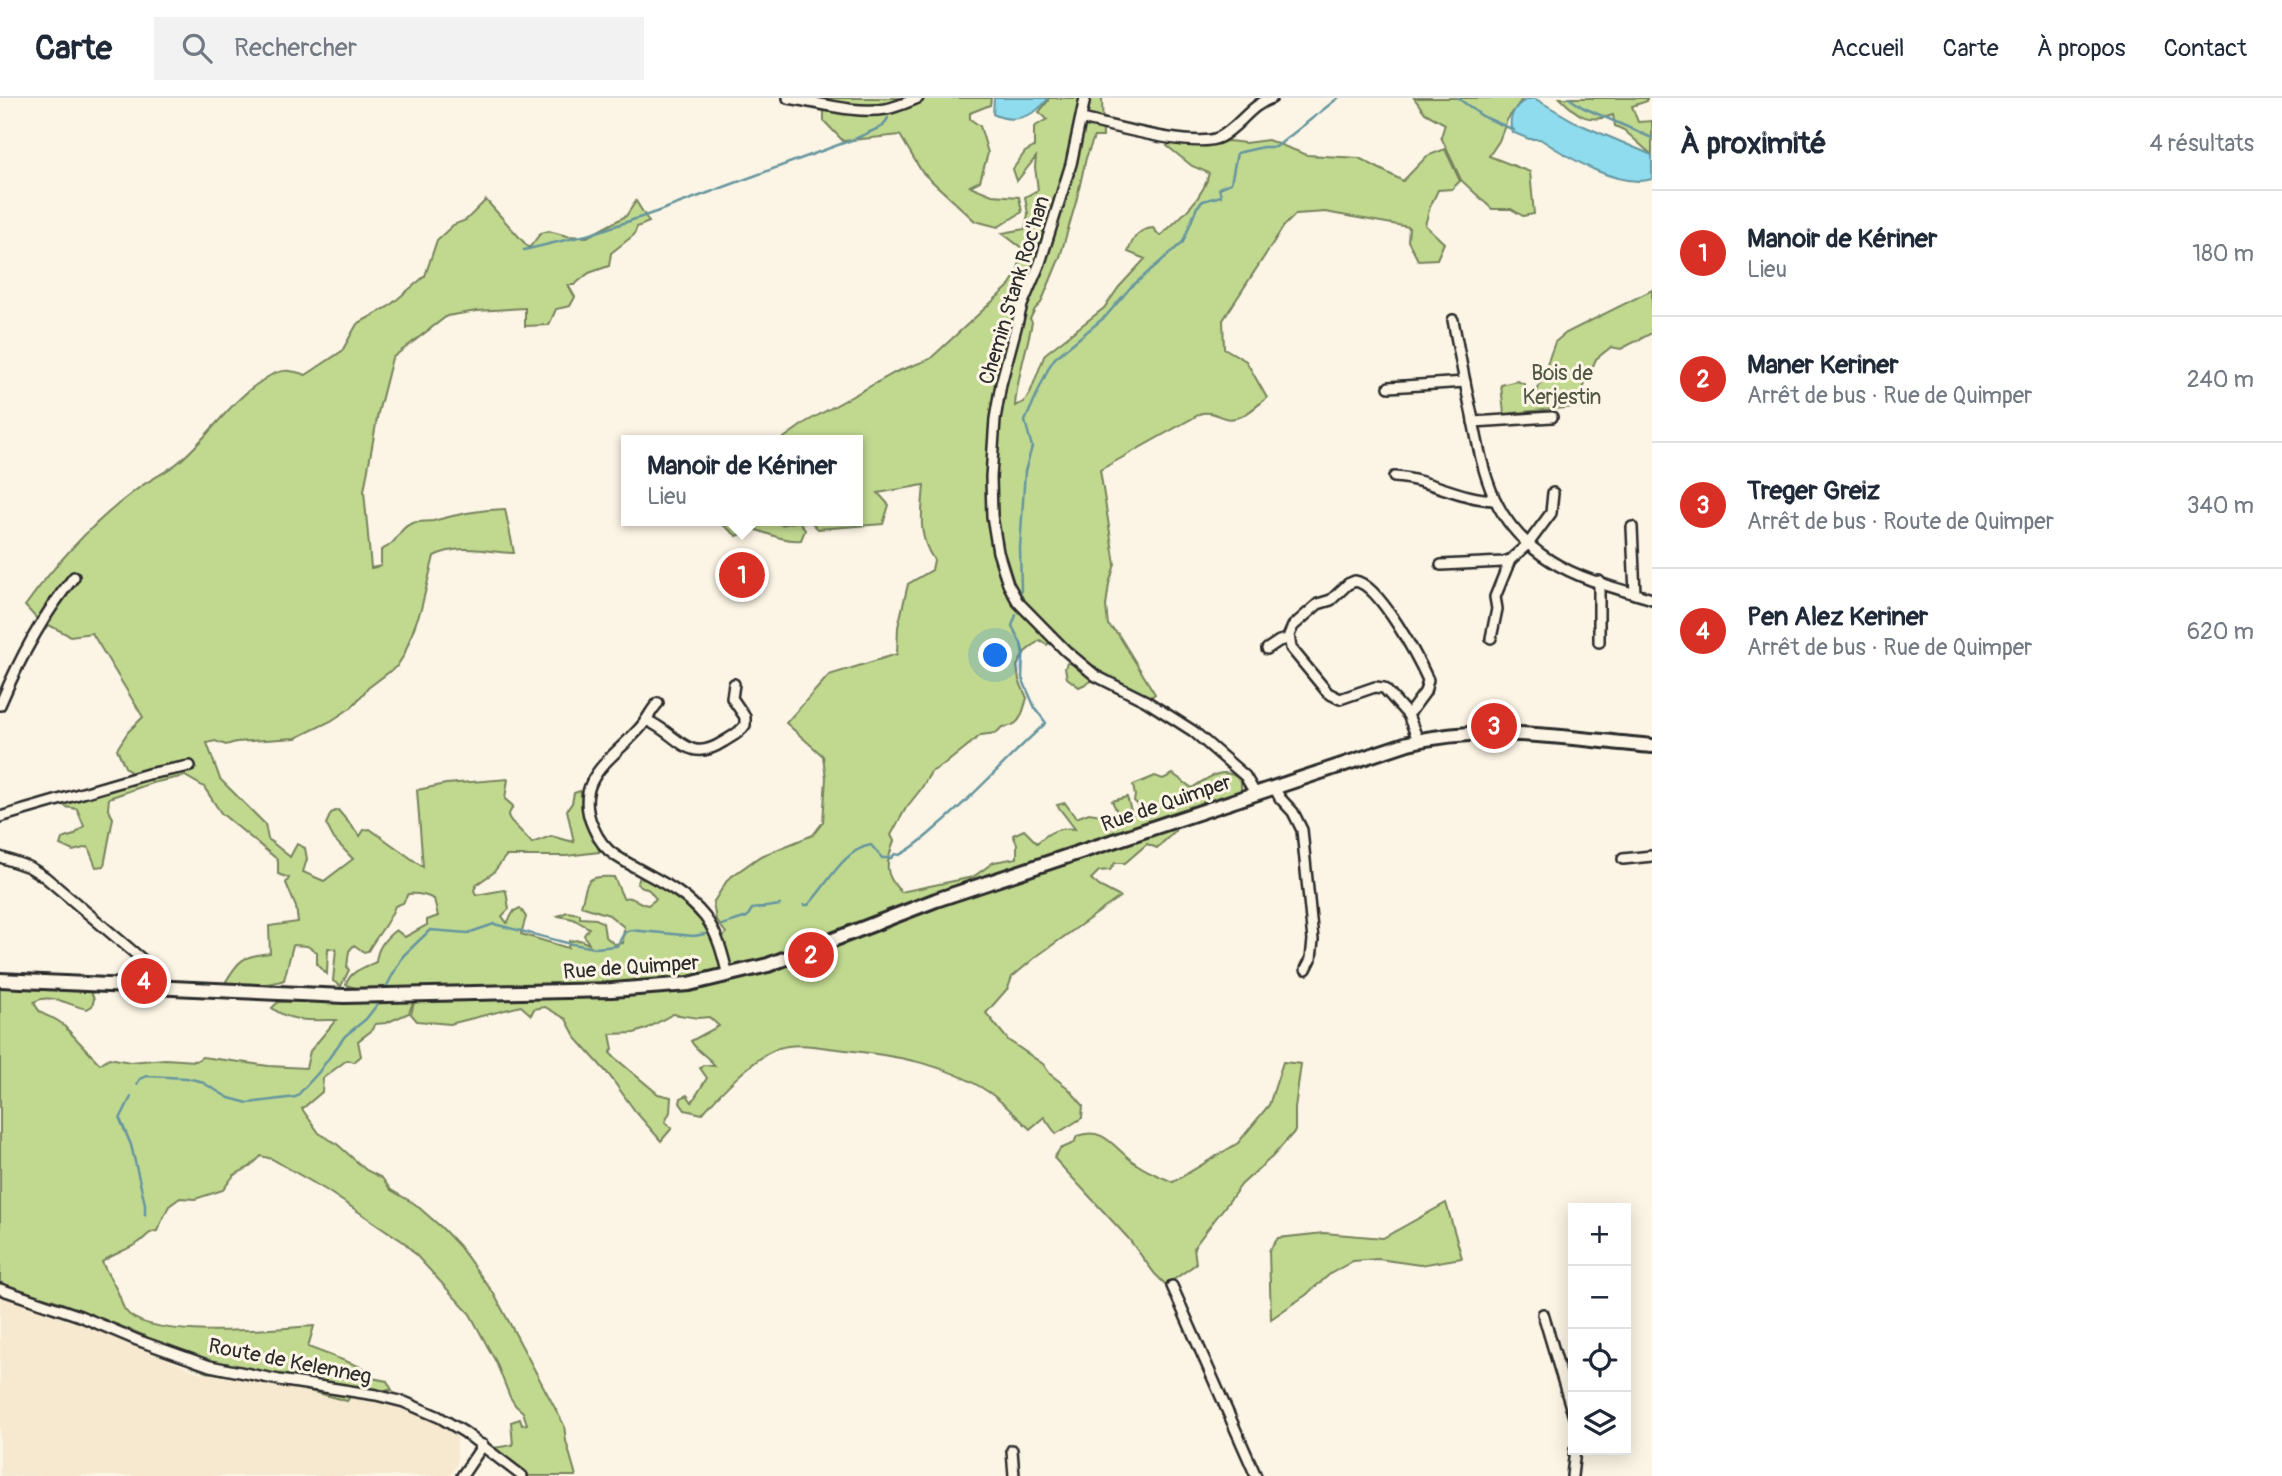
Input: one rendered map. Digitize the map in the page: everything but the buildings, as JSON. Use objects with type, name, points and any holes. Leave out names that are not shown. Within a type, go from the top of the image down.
[{"type":"main road","name":"Rue de Quimper","points":[[0,980],[297,995],[417,996],[640,989],[689,984],[790,958],[936,900],[1418,740],[1463,733],[1502,732],[1652,746]]},
{"type":"street","points":[[788,98],[860,110],[876,110],[890,109],[918,98]]},
{"type":"street","name":"Chemin Stank Roc'han","points":[[1085,98],[1071,164],[1050,234],[1023,305],[997,403],[991,488],[992,516],[1000,559],[1018,602],[1066,651],[1096,676],[1185,724],[1245,776],[1255,793]]},
{"type":"street","points":[[1082,119],[1151,134],[1206,141],[1222,136],[1259,104],[1272,98]]},
{"type":"street","points":[[1453,320],[1484,472],[1494,500],[1516,532],[1553,562],[1652,599]]},
{"type":"street","points":[[1389,387],[1465,382]]},
{"type":"street","points":[[1473,422],[1552,417]]},
{"type":"street","points":[[1394,477],[1410,478],[1479,499],[1494,500]]},
{"type":"street","points":[[1441,565],[1510,560],[1528,544],[1551,513],[1553,493]]},
{"type":"street","points":[[1632,527],[1635,594]]},
{"type":"street","points":[[1491,638],[1497,609],[1495,597],[1510,560]]},
{"type":"street","points":[[0,705],[34,633],[74,577]]},
{"type":"street","points":[[1599,581],[1599,642]]},
{"type":"street","points":[[1408,715],[1425,692],[1428,680],[1396,621],[1367,585],[1355,582],[1348,584],[1331,600],[1318,604],[1293,626],[1289,639],[1292,648],[1328,693],[1336,698],[1345,698],[1384,688],[1408,715],[1418,740]]},
{"type":"street","points":[[1267,649],[1279,641],[1289,639]]},
{"type":"street","points":[[646,720],[659,725],[691,749],[706,751],[745,725],[745,717],[732,698],[734,684]]},
{"type":"street","points":[[658,703],[590,782],[586,795],[591,822],[599,840],[608,851],[670,886],[704,915],[718,940],[728,976]]},
{"type":"street","points":[[0,817],[149,774],[190,766]]},
{"type":"street","points":[[1274,787],[1293,812],[1302,830],[1312,940],[1311,959],[1306,969]]},
{"type":"street","points":[[1623,859],[1652,856]]},
{"type":"street","points":[[0,857],[29,867],[45,877],[158,972],[163,980],[163,989]]},
{"type":"street","points":[[1172,1286],[1256,1476]]},
{"type":"street","name":"Route de Kelenneg","points":[[0,1289],[80,1316],[210,1366],[404,1402],[453,1425],[483,1444],[522,1476]]},
{"type":"street","points":[[1543,1314],[1568,1397]]},
{"type":"street","points":[[463,1476],[483,1444]]},
{"type":"street","points":[[1012,1450],[1014,1476]]},
{"type":"street","points":[[1572,1476],[1574,1455]]},
{"type":"shaded area","points":[[0,1296],[104,1333],[201,1373],[362,1398],[417,1414],[444,1427],[457,1437],[457,1464],[450,1476],[0,1476]]},
{"type":"green space","points":[[824,98],[991,98],[990,105],[970,113],[970,119],[980,126],[988,153],[980,181],[970,186],[992,195],[1019,197],[1022,212],[998,227],[975,221],[922,172],[900,135],[843,141],[824,121]]},
{"type":"green space","points":[[1048,98],[1102,98],[1103,137],[1094,137],[1060,257],[1041,303],[1030,319],[1032,322],[1015,406],[1024,402],[1030,393],[1045,354],[1104,308],[1145,259],[1128,252],[1137,235],[1143,230],[1153,228],[1160,236],[1190,208],[1202,191],[1209,173],[1192,166],[1167,146],[1174,140],[1245,143],[1268,140],[1307,155],[1359,158],[1403,181],[1427,156],[1445,149],[1460,181],[1452,189],[1438,190],[1430,207],[1425,225],[1444,243],[1437,259],[1418,260],[1408,241],[1409,227],[1325,212],[1296,214],[1284,226],[1223,320],[1224,348],[1246,361],[1267,398],[1237,418],[1202,413],[1100,470],[1115,564],[1106,606],[1108,625],[1118,634],[1155,694],[1150,698],[1100,673],[1079,687],[1067,678],[1065,668],[1067,663],[1077,664],[1053,639],[1047,645],[1040,640],[1025,652],[1017,666],[1019,680],[1027,698],[1017,722],[1002,727],[996,733],[981,735],[931,772],[891,835],[894,841],[889,856],[889,874],[901,892],[973,877],[994,862],[1017,858],[1017,844],[1013,835],[1024,830],[1037,843],[1054,831],[1075,829],[1057,805],[1065,803],[1076,818],[1089,813],[1120,818],[1112,801],[1127,797],[1132,814],[1153,814],[1134,801],[1133,785],[1155,776],[1163,779],[1173,774],[1192,788],[1222,773],[1235,776],[1241,781],[1241,791],[1165,817],[1176,824],[1175,831],[1157,848],[1147,844],[1125,863],[1115,863],[1110,870],[1099,871],[1091,879],[1120,897],[1012,977],[1008,988],[986,1013],[1008,1040],[1043,1064],[1050,1074],[1068,1088],[1083,1105],[1082,1118],[1056,1134],[1044,1117],[1030,1129],[990,1093],[973,1082],[936,1067],[877,1054],[800,1045],[779,1048],[759,1059],[702,1114],[685,1110],[680,1103],[681,1098],[687,1095],[692,1102],[707,1078],[700,1068],[703,1065],[715,1066],[691,1041],[719,1026],[709,1017],[673,1014],[634,1033],[610,1034],[613,1049],[610,1053],[658,1094],[671,1097],[670,1112],[665,1122],[672,1128],[661,1141],[576,1038],[566,1019],[545,1007],[534,1009],[531,1015],[521,1006],[450,1024],[417,1021],[411,1014],[418,987],[382,991],[363,990],[346,985],[354,973],[376,962],[382,944],[396,930],[405,937],[427,925],[427,920],[438,916],[434,899],[428,896],[408,894],[403,903],[395,906],[368,951],[364,952],[354,945],[349,951],[349,970],[341,986],[333,981],[336,949],[328,948],[327,974],[317,964],[317,952],[307,946],[293,945],[284,980],[262,984],[225,983],[243,960],[270,953],[269,926],[298,922],[296,907],[286,883],[289,878],[278,874],[278,860],[221,813],[204,787],[185,776],[152,783],[109,798],[108,809],[113,818],[104,866],[96,867],[88,847],[73,851],[60,845],[62,839],[74,835],[84,826],[77,809],[66,807],[62,803],[124,784],[131,773],[125,767],[117,749],[128,732],[143,717],[92,633],[70,636],[37,619],[25,606],[62,559],[120,502],[181,460],[254,387],[281,371],[306,375],[342,351],[357,324],[388,307],[425,276],[437,240],[453,225],[466,220],[486,200],[529,248],[541,233],[549,231],[567,236],[587,237],[626,216],[636,201],[649,222],[637,227],[634,235],[611,253],[609,266],[589,273],[574,285],[568,285],[575,297],[570,306],[556,309],[549,325],[525,326],[525,308],[447,316],[392,358],[378,413],[364,491],[371,568],[381,566],[381,550],[391,544],[410,524],[486,510],[505,509],[514,553],[464,549],[434,556],[421,609],[404,655],[397,666],[368,688],[352,707],[331,721],[296,738],[226,745],[215,741],[207,743],[220,779],[265,824],[268,839],[290,857],[297,844],[305,848],[307,859],[303,872],[324,881],[353,859],[334,839],[326,824],[331,813],[338,810],[360,836],[364,830],[370,829],[423,867],[417,790],[446,784],[508,779],[505,799],[513,806],[508,816],[532,843],[551,836],[574,842],[567,810],[574,793],[580,791],[587,826],[599,852],[566,856],[506,856],[493,873],[477,884],[474,890],[476,895],[506,891],[509,909],[502,916],[507,923],[514,911],[520,908],[526,917],[521,934],[568,948],[569,941],[580,940],[589,944],[584,935],[589,928],[573,919],[558,916],[567,912],[603,923],[605,936],[614,944],[623,943],[624,927],[609,915],[581,906],[587,885],[593,878],[614,877],[623,898],[648,905],[656,899],[649,890],[637,884],[640,877],[664,886],[684,902],[721,940],[726,933],[716,920],[713,903],[728,879],[759,857],[813,835],[823,822],[826,778],[823,756],[786,723],[829,675],[897,654],[898,627],[908,584],[932,570],[934,560],[923,533],[924,485],[878,493],[889,505],[883,524],[863,526],[863,435],[788,435],[806,422],[896,372],[930,359],[1008,287],[1017,273],[1023,249],[1002,233],[1025,229],[1028,214],[1025,197],[1038,190],[1036,157],[1017,181],[1013,169],[1025,152],[1034,147],[1034,127],[1047,119],[1039,112]]},
{"type":"green space","points":[[1414,98],[1523,98],[1507,120],[1499,141],[1489,156],[1530,172],[1534,214],[1523,216],[1511,209],[1492,209],[1461,180],[1441,137],[1445,124],[1425,113]]},
{"type":"green space","points":[[1560,98],[1647,98],[1647,101],[1632,106],[1638,122],[1652,121],[1652,155],[1624,130],[1615,126],[1613,115],[1597,119],[1584,117]]},
{"type":"green space","name":"Bois de Kerjestin","points":[[1652,290],[1652,333],[1621,349],[1611,347],[1596,359],[1584,386],[1584,406],[1504,414],[1501,385],[1517,381],[1524,384],[1526,392],[1537,392],[1555,342],[1566,333]]},
{"type":"green space","points":[[724,526],[802,526],[805,530],[801,540],[784,539],[754,529],[737,536]]},
{"type":"green space","points":[[815,526],[857,526],[818,529]]},
{"type":"green space","points":[[0,984],[91,992],[94,999],[92,1006],[87,1009],[47,998],[34,1002],[44,1015],[60,1022],[100,1064],[109,1058],[130,1062],[165,1059],[196,1061],[202,1057],[306,1068],[310,1051],[336,1020],[302,1020],[287,1016],[272,1008],[278,1002],[414,999],[409,1013],[386,1023],[375,1024],[371,1031],[358,1041],[361,1056],[354,1062],[347,1060],[323,1078],[322,1092],[302,1109],[319,1133],[337,1144],[366,1170],[382,1178],[391,1190],[415,1204],[459,1246],[494,1294],[564,1425],[576,1476],[525,1476],[494,1448],[513,1445],[511,1422],[520,1419],[522,1425],[527,1424],[523,1412],[510,1397],[496,1362],[470,1314],[405,1243],[326,1190],[272,1159],[261,1156],[250,1167],[234,1175],[223,1190],[195,1199],[180,1198],[169,1206],[157,1231],[102,1262],[125,1310],[138,1320],[185,1330],[314,1326],[308,1347],[364,1368],[372,1378],[387,1381],[392,1390],[355,1390],[347,1401],[284,1384],[206,1372],[153,1348],[146,1336],[54,1300],[0,1285]]},
{"type":"green space","points":[[1283,1062],[1301,1064],[1295,1131],[1273,1156],[1242,1184],[1194,1247],[1196,1264],[1166,1285],[1128,1238],[1054,1158],[1060,1149],[1074,1143],[1077,1136],[1096,1134],[1110,1141],[1142,1168],[1173,1182],[1238,1143],[1269,1105]]},
{"type":"green space","points":[[1446,1203],[1462,1258],[1420,1265],[1378,1259],[1353,1261],[1330,1274],[1306,1295],[1271,1319],[1269,1251],[1278,1238],[1324,1233],[1383,1238]]},
{"type":"water","points":[[994,98],[1047,100],[1029,115],[1008,118],[993,114]]},
{"type":"water","points":[[1534,98],[1579,124],[1652,155],[1652,179],[1624,180],[1594,170],[1540,139],[1529,139],[1512,132],[1512,115],[1518,105]]},
{"type":"waterway","points":[[1021,592],[1020,548],[1025,471],[1032,447],[1025,421],[1049,367],[1055,358],[1106,316],[1130,288],[1183,242],[1197,207],[1203,201],[1221,196],[1219,188],[1231,183],[1237,153],[1276,147],[1338,98]]},
{"type":"waterway","points":[[1458,98],[1482,116],[1514,130]]},
{"type":"waterway","points":[[1569,98],[1582,107],[1652,138]]},
{"type":"waterway","points":[[524,250],[591,234],[656,212],[857,138],[883,126],[888,118]]},
{"type":"waterway","points":[[804,905],[808,905],[843,861],[861,848],[871,845],[882,858],[891,858],[919,842],[966,801],[1046,723],[1035,708],[1022,678],[1023,653],[1012,626],[1016,615]]},
{"type":"waterway","points":[[722,925],[747,917],[752,909],[780,905]]},
{"type":"waterway","points":[[385,989],[403,956],[430,930],[468,933],[494,924],[595,948],[617,946],[624,933],[630,930],[694,936],[705,934]]},
{"type":"waterway","points":[[137,1084],[147,1076],[186,1078],[200,1081],[229,1098],[248,1103],[296,1097],[318,1073],[345,1036],[366,1019],[380,1001]]},
{"type":"waterway","points":[[131,1097],[120,1119],[131,1145],[145,1204],[145,1215]]},
{"type":"place","name":"Manoir de Kériner","points":[[742,575]]},
{"type":"place","name":"Treger Greiz","points":[[1494,726]]},
{"type":"place","name":"Maner Keriner","points":[[811,955]]},
{"type":"place","name":"Pen Alez Keriner","points":[[144,981]]}]
